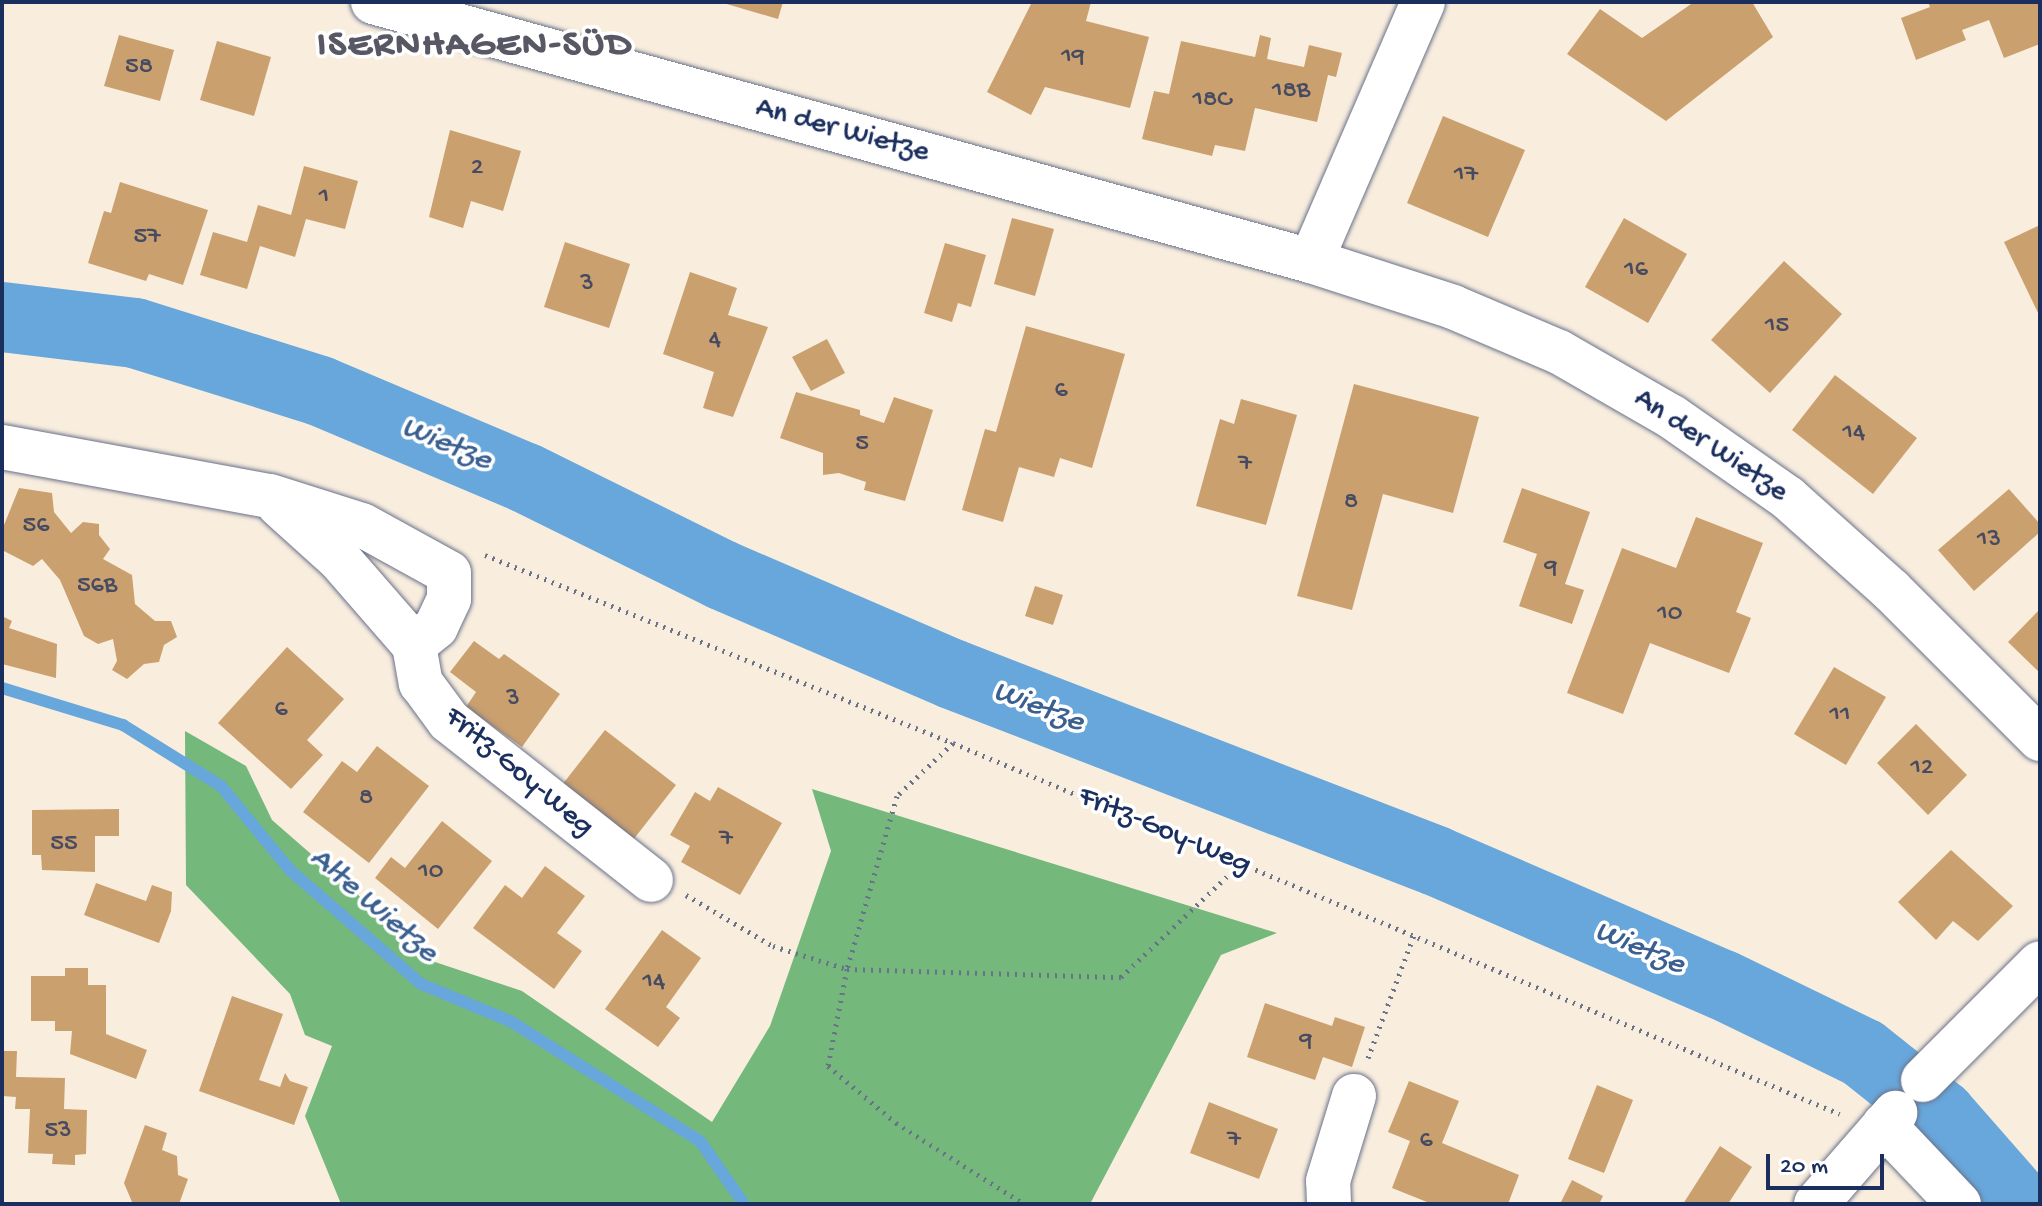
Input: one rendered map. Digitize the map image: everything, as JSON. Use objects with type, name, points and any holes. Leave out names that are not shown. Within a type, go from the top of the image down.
[{"type":"street","name":"An der Wietze","points":[[373,2],[1311,261],[1453,307],[1533,341],[1672,417],[1788,498],[1891,590],[2040,739]]},
{"type":"street","points":[[1311,261],[1423,2]]},
{"type":"street","points":[[2,447],[270,496],[362,525],[449,573],[449,599],[436,627],[414,645]]},
{"type":"street","name":"Fritz-Goy-Weg","points":[[270,496],[340,560],[414,645],[421,683],[449,721],[651,880]]},
{"type":"street","points":[[1923,1080],[2040,963]]},
{"type":"street","points":[[1329,1204],[1328,1181],[1354,1096]]},
{"type":"street","points":[[1816,1204],[1884,1126],[1959,1204]]},
{"type":"path","name":"Fritz-Goy-Weg","points":[[449,573],[485,554],[529,568],[1239,865],[1884,1126]]},
{"type":"path","points":[[953,743],[897,796],[847,969],[828,1066],[896,1123],[1024,1204]]},
{"type":"path","points":[[651,880],[673,887],[773,946],[847,969],[1121,977],[1239,865]]},
{"type":"path","points":[[1354,1096],[1414,935]]},
{"type":"green space","points":[[185,731],[246,766],[272,820],[435,962],[522,991],[712,1122],[770,1026],[831,851],[812,789],[1277,933],[1221,955],[1090,1204],[341,1204],[305,1116],[332,1046],[305,1035],[290,994],[186,885]]},
{"type":"building","points":[[720,2],[783,2],[778,19]]},
{"type":"building","points":[[1032,2],[1091,2],[1086,21],[1149,37],[1130,108],[1045,87],[1031,115],[987,92]]},
{"type":"building","points":[[1694,2],[1752,2],[1773,37],[1666,121],[1567,54],[1600,9],[1642,38]]},
{"type":"building","points":[[1928,2],[2040,2],[2040,44],[2004,58],[1989,20],[1962,30],[1966,40],[1916,60],[1901,18],[1930,7]]},
{"type":"building","points":[[119,35],[174,50],[160,101],[104,86]]},
{"type":"building","points":[[1260,35],[1271,38],[1267,59],[1304,67],[1309,45],[1342,53],[1336,77],[1328,75],[1317,122],[1255,108],[1245,151],[1215,145],[1212,156],[1142,139],[1154,91],[1169,94],[1181,41],[1255,57]]},
{"type":"building","points":[[217,41],[271,57],[254,116],[200,100]]},
{"type":"building","points":[[1443,116],[1525,150],[1488,237],[1407,203]]},
{"type":"building","points":[[450,130],[521,151],[503,211],[471,201],[463,228],[429,217]]},
{"type":"building","points":[[304,166],[358,181],[345,229],[306,219],[295,257],[260,246],[247,289],[200,275],[213,232],[247,242],[258,205],[291,215]]},
{"type":"building","points":[[120,182],[208,210],[183,285],[149,274],[146,281],[88,263],[104,211],[111,213]]},
{"type":"building","points":[[1012,218],[1054,229],[1035,296],[994,284]]},
{"type":"building","points":[[1624,218],[1687,254],[1648,323],[1585,287]]},
{"type":"building","points":[[2040,225],[2040,317],[2004,242]]},
{"type":"building","points":[[565,242],[630,264],[609,328],[544,307]]},
{"type":"building","points":[[945,243],[986,255],[971,307],[958,303],[952,322],[924,313]]},
{"type":"building","points":[[1784,261],[1842,314],[1770,393],[1711,340]]},
{"type":"building","points":[[690,272],[737,288],[728,315],[768,327],[733,417],[703,408],[714,372],[663,354]]},
{"type":"building","points":[[1026,326],[1125,354],[1092,468],[1060,458],[1054,477],[1019,467],[1003,522],[962,510],[985,429],[996,432]]},
{"type":"building","points":[[827,339],[845,373],[811,391],[792,357]]},
{"type":"building","points":[[1835,375],[1917,438],[1873,494],[1792,430]]},
{"type":"building","points":[[1354,384],[1479,417],[1453,513],[1383,494],[1352,610],[1297,596]]},
{"type":"building","points":[[796,392],[860,410],[860,415],[884,423],[894,397],[933,410],[905,501],[864,490],[866,482],[839,473],[823,475],[823,453],[780,438]]},
{"type":"building","points":[[1241,399],[1297,415],[1266,525],[1196,506],[1220,419],[1234,424]]},
{"type":"building","points":[[19,488],[52,493],[54,512],[71,533],[83,522],[99,524],[99,535],[110,549],[103,559],[132,575],[135,604],[155,621],[171,621],[177,637],[164,645],[159,662],[144,664],[127,679],[112,670],[117,661],[113,639],[98,644],[84,636],[60,580],[42,559],[33,566],[2,550],[4,525]]},
{"type":"building","points":[[1522,488],[1590,512],[1565,584],[1584,590],[1572,624],[1519,606],[1537,554],[1503,542]]},
{"type":"building","points":[[2009,489],[2040,524],[2040,532],[1974,591],[1938,550]]},
{"type":"building","points":[[1696,517],[1763,543],[1736,612],[1751,618],[1729,673],[1650,643],[1623,714],[1567,693],[1622,548],[1676,568]]},
{"type":"building","points":[[1035,586],[1063,595],[1053,625],[1025,616]]},
{"type":"building","points":[[2040,609],[2040,673],[2008,642]]},
{"type":"building","points":[[2,616],[12,621],[9,628],[57,644],[56,678],[2,664]]},
{"type":"building","points":[[474,641],[499,659],[504,654],[560,694],[522,747],[466,707],[476,692],[450,672]]},
{"type":"building","points":[[287,647],[344,699],[307,740],[323,755],[291,789],[218,723]]},
{"type":"building","points":[[1834,667],[1886,697],[1846,765],[1794,734]]},
{"type":"building","points":[[1916,724],[1967,775],[1928,815],[1877,763]]},
{"type":"building","points":[[605,730],[676,785],[633,840],[562,785]]},
{"type":"building","points":[[377,746],[429,786],[369,863],[303,812],[342,761],[357,772]]},
{"type":"building","points":[[718,787],[782,823],[740,895],[681,862],[690,846],[670,835],[695,792],[710,801]]},
{"type":"building","points":[[119,809],[119,836],[95,836],[95,872],[42,870],[41,855],[32,855],[32,810]]},
{"type":"building","points":[[442,821],[492,861],[438,929],[375,878],[391,857],[405,868]]},
{"type":"building","points":[[1951,850],[2013,906],[1978,941],[1953,921],[1936,940],[1898,902]]},
{"type":"building","points":[[545,866],[585,896],[557,933],[582,951],[554,989],[473,928],[505,885],[522,898]]},
{"type":"building","points":[[96,883],[146,901],[152,885],[172,892],[171,911],[159,943],[84,915]]},
{"type":"building","points":[[662,930],[701,958],[666,1007],[680,1018],[658,1047],[605,1009]]},
{"type":"building","points":[[65,968],[88,968],[88,985],[106,985],[106,1034],[147,1050],[136,1079],[70,1054],[72,1031],[55,1031],[55,1021],[31,1021],[31,976],[65,976]]},
{"type":"building","points":[[232,996],[283,1014],[259,1080],[280,1087],[285,1073],[290,1081],[308,1087],[294,1125],[199,1091]]},
{"type":"building","points":[[1265,1003],[1332,1026],[1335,1017],[1365,1027],[1352,1067],[1323,1057],[1315,1080],[1247,1057]]},
{"type":"building","points":[[2,1051],[17,1051],[16,1077],[65,1078],[64,1109],[87,1110],[86,1154],[75,1155],[75,1165],[52,1164],[53,1154],[28,1153],[30,1109],[15,1109],[16,1097],[2,1096]]},
{"type":"building","points":[[1409,1081],[1459,1101],[1442,1143],[1519,1175],[1508,1204],[1432,1204],[1392,1188],[1410,1141],[1388,1132]]},
{"type":"building","points":[[1597,1085],[1633,1100],[1604,1173],[1568,1159]]},
{"type":"building","points":[[1209,1102],[1278,1129],[1259,1179],[1190,1153]]},
{"type":"building","points":[[145,1125],[167,1133],[162,1150],[177,1156],[178,1175],[188,1179],[179,1204],[132,1202],[124,1183]]},
{"type":"building","points":[[1720,1146],[1752,1167],[1728,1204],[1683,1204]]},
{"type":"building","points":[[1572,1180],[1603,1196],[1599,1204],[1560,1204]]},
{"type":"waterway","name":"Wietze","points":[[2,317],[135,333],[320,391],[526,478],[722,575],[952,674],[1436,861],[1723,985],[1863,1053],[1941,1115],[2019,1204]]},
{"type":"waterway","name":"Alte Wietze","points":[[2,688],[123,725],[221,786],[290,870],[421,984],[510,1021],[700,1141],[744,1204]]},
{"type":"district","name":"ISERNHAGEN-SÜD","points":[[475,47]]}]
